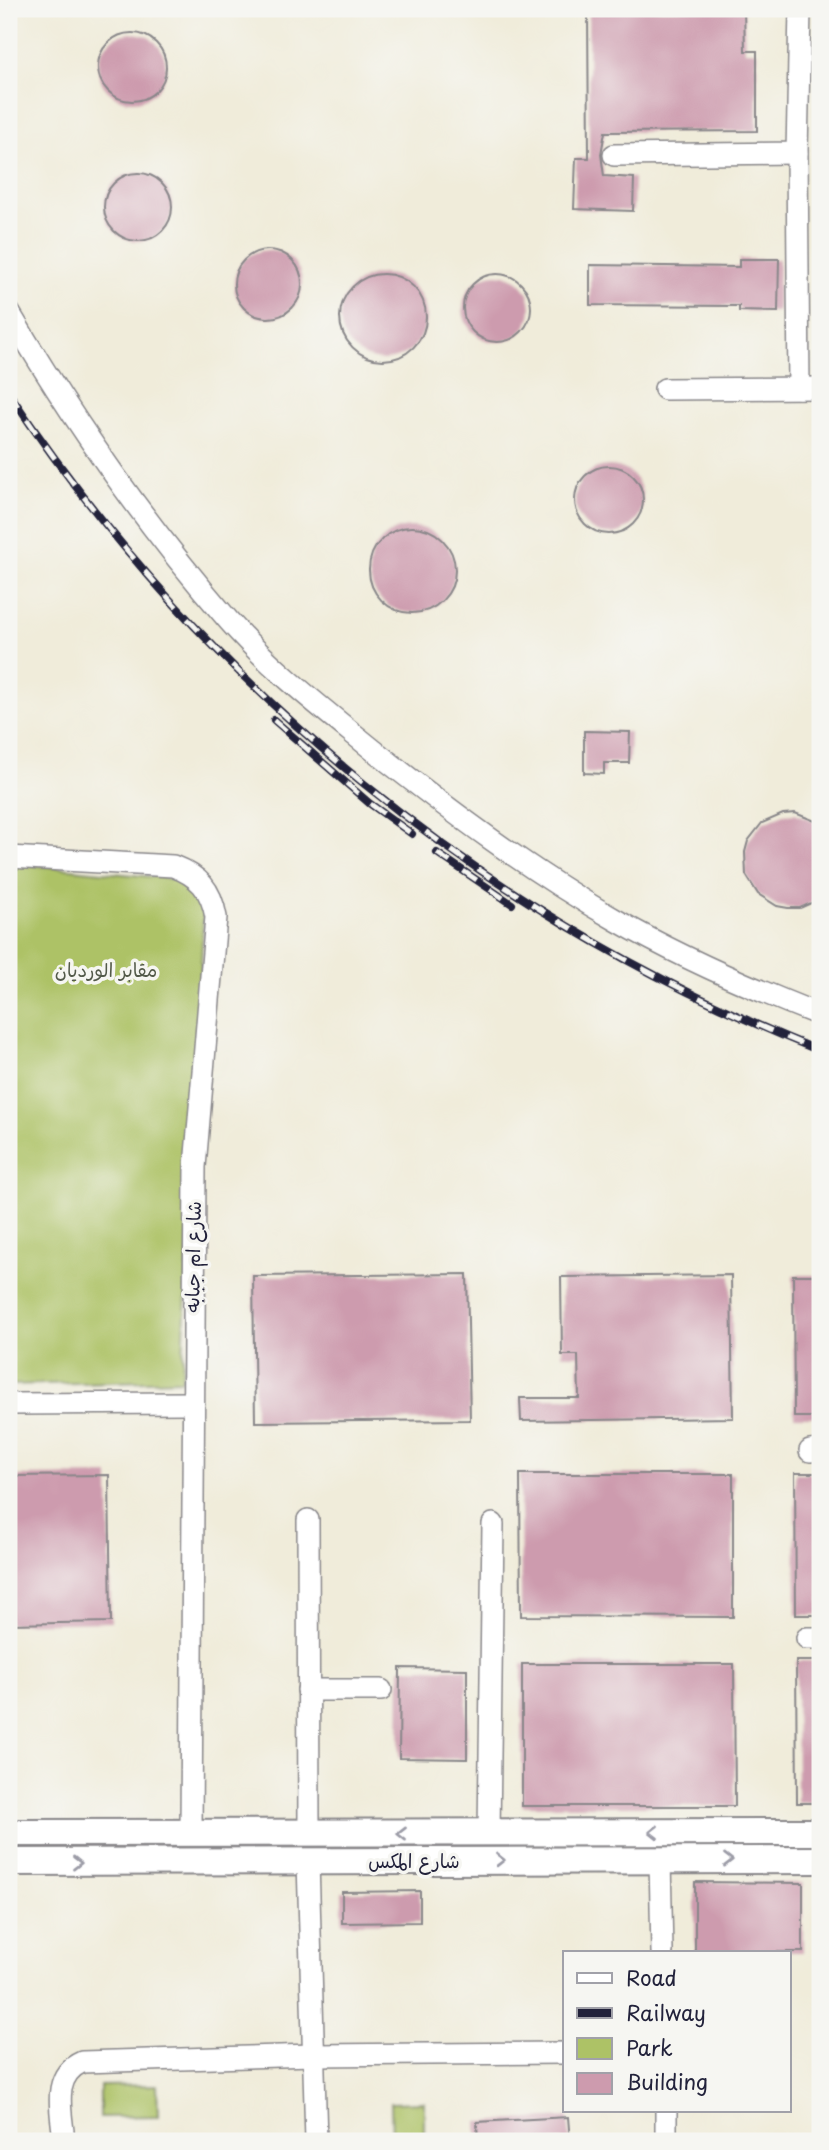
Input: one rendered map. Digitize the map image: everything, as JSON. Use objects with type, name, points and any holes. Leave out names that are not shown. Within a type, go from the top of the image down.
[{"type":"main road","name":"شارع المكس","points":[[9,1833],[820,1832]]},
{"type":"main road","name":"شارع المكس","points":[[9,1862],[820,1860]]},
{"type":"street","points":[[665,389],[810,388],[797,153],[800,9]]},
{"type":"street","points":[[614,155],[797,153]]},
{"type":"street","points":[[9,312],[41,366],[119,482],[230,622],[281,673],[397,769],[474,827],[615,920],[741,981],[820,1015]]},
{"type":"street","name":"شارع ام جبابه","points":[[9,857],[173,866],[197,878],[213,899],[216,917],[195,1167],[191,1403],[191,1834]]},
{"type":"street","points":[[9,1404],[191,1403]]},
{"type":"street","points":[[308,1520],[309,1834]]},
{"type":"street","points":[[489,1833],[493,1524]]},
{"type":"street","points":[[309,1690],[382,1690]]},
{"type":"street","points":[[660,1860],[662,1951]]},
{"type":"street","points":[[309,1861],[316,2141]]},
{"type":"street","points":[[64,2141],[60,2087],[65,2073],[82,2062],[313,2055],[563,2053]]},
{"type":"street","points":[[666,2112],[666,2141]]},
{"type":"green space","name":"مقابر الورديان","points":[[9,863],[175,879],[187,882],[204,901],[182,1380],[9,1385]]},
{"type":"green space","points":[[157,2085],[158,2116],[100,2117],[100,2086]]},
{"type":"green space","points":[[424,2102],[424,2141],[392,2141],[391,2103]]},
{"type":"building","points":[[588,9],[744,9],[745,51],[757,51],[757,131],[605,132],[601,154],[604,176],[634,178],[633,211],[574,209],[576,158],[589,158]]},
{"type":"building","points":[[132,33],[145,36],[156,43],[163,54],[166,67],[163,80],[156,91],[145,98],[132,101],[119,98],[108,91],[101,80],[98,67],[101,54],[108,43],[119,36]]},
{"type":"building","points":[[138,173],[151,176],[162,183],[169,194],[172,207],[169,220],[162,231],[151,238],[138,241],[125,238],[114,231],[107,220],[104,207],[107,194],[114,183],[125,176]]},
{"type":"building","points":[[268,250],[281,253],[292,260],[299,271],[302,284],[299,297],[292,308],[281,315],[268,318],[255,315],[244,308],[237,297],[234,284],[237,271],[244,260],[255,253]]},
{"type":"building","points":[[739,259],[779,259],[778,312],[739,311],[739,306],[590,305],[590,265],[739,267]]},
{"type":"building","points":[[383,274],[407,281],[419,293],[426,317],[419,341],[407,353],[383,360],[359,353],[347,341],[340,317],[347,293],[359,281]]},
{"type":"building","points":[[497,274],[510,277],[521,284],[528,295],[531,308],[528,321],[521,332],[510,339],[497,342],[484,339],[473,332],[466,321],[463,308],[466,295],[473,284],[484,277]]},
{"type":"building","points":[[609,466],[622,469],[633,476],[640,487],[643,500],[640,513],[633,524],[622,531],[609,534],[596,531],[585,524],[578,513],[575,500],[578,487],[585,476],[596,469]]},
{"type":"building","points":[[412,527],[436,534],[448,546],[455,570],[448,594],[436,606],[412,613],[388,606],[376,594],[369,570],[376,546],[388,534]]},
{"type":"building","points":[[584,731],[630,732],[629,763],[604,763],[604,774],[584,773]]},
{"type":"building","points":[[795,813],[820,823],[820,899],[800,908],[788,908],[777,906],[758,894],[746,875],[745,852],[748,841],[762,823],[783,814]]},
{"type":"building","points":[[467,1274],[470,1420],[255,1422],[253,1276]]},
{"type":"building","points":[[731,1275],[733,1418],[521,1421],[520,1398],[579,1398],[578,1355],[562,1355],[561,1277]]},
{"type":"building","points":[[793,1275],[820,1275],[820,1417],[794,1417]]},
{"type":"building","points":[[795,1473],[820,1473],[820,1615],[796,1615]]},
{"type":"building","points":[[520,1474],[733,1474],[733,1617],[521,1616]]},
{"type":"building","points":[[109,1475],[111,1622],[9,1624],[9,1476]]},
{"type":"building","points":[[796,1661],[820,1661],[820,1803],[797,1803]]},
{"type":"building","points":[[522,1664],[734,1664],[735,1806],[522,1806]]},
{"type":"building","points":[[400,1668],[467,1669],[467,1759],[399,1758]]},
{"type":"building","points":[[695,1882],[803,1883],[803,1952],[695,1951]]},
{"type":"building","points":[[420,1891],[420,1922],[342,1923],[342,1892]]},
{"type":"building","points":[[568,2117],[570,2141],[478,2141],[477,2122]]},
{"type":"railway","points":[[9,393],[87,501],[173,603],[265,697],[364,784],[470,863],[581,934],[698,997],[820,1051]]},
{"type":"railway","points":[[274,720],[369,803],[412,834]]},
{"type":"railway","points":[[437,853],[512,904]]}]
